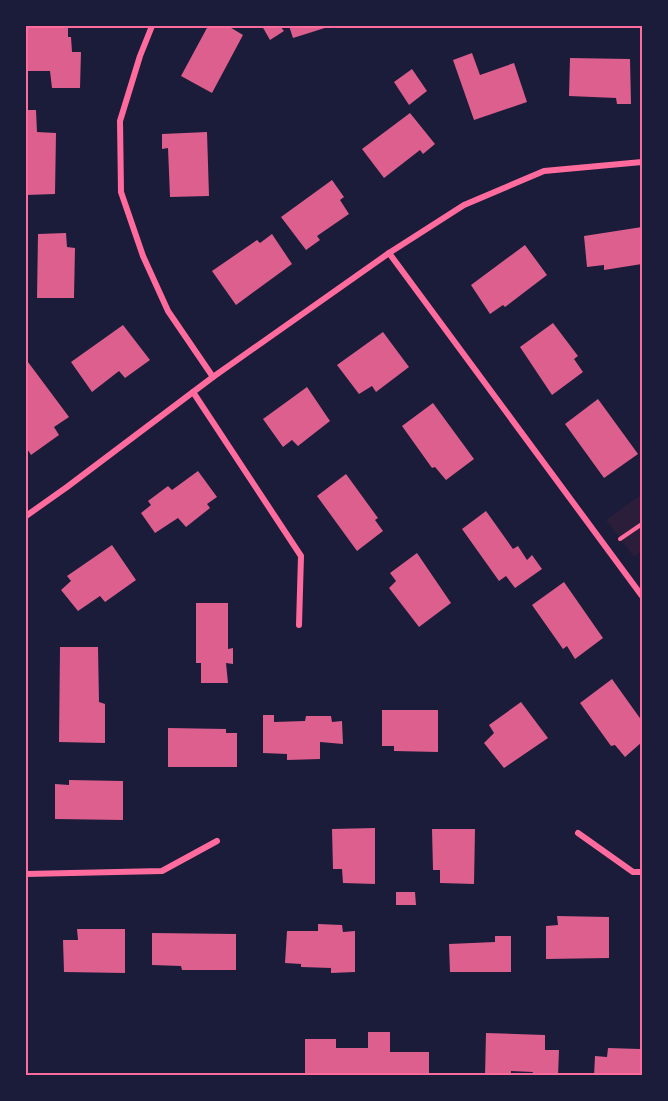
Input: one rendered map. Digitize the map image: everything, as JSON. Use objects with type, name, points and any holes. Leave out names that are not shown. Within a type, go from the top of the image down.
[{"type":"street","points":[[152,26],[120,121],[121,192],[143,256],[168,311],[213,377]]},
{"type":"street","points":[[26,516],[213,377],[389,252],[464,205],[544,171],[642,162]]},
{"type":"street","points":[[389,252],[642,596]]},
{"type":"street","points":[[193,392],[301,555],[299,625]]},
{"type":"street","points":[[578,833],[633,872],[642,872]]},
{"type":"street","points":[[26,874],[162,871],[217,841]]},
{"type":"path","points":[[607,548],[642,524]]},
{"type":"shaded area","points":[[642,494],[642,551],[634,557],[606,520]]},
{"type":"building","points":[[26,26],[68,26],[72,52],[81,52],[80,88],[52,88],[50,71],[26,71]]},
{"type":"building","points":[[208,26],[228,26],[243,35],[212,93],[181,76]]},
{"type":"building","points":[[262,26],[280,26],[284,31],[270,40]]},
{"type":"building","points":[[289,26],[328,26],[328,27],[293,38]]},
{"type":"building","points":[[472,53],[480,75],[514,63],[527,102],[474,120],[453,60]]},
{"type":"building","points":[[570,58],[630,59],[631,104],[617,104],[616,98],[569,96]]},
{"type":"building","points":[[412,69],[427,91],[409,105],[394,82]]},
{"type":"building","points":[[26,110],[36,110],[37,132],[56,133],[55,194],[26,195]]},
{"type":"building","points":[[410,113],[435,144],[423,154],[420,150],[384,178],[362,149]]},
{"type":"building","points":[[207,132],[209,196],[170,197],[168,148],[162,149],[162,134]]},
{"type":"building","points":[[332,180],[344,197],[340,200],[349,214],[317,236],[320,240],[306,250],[281,217]]},
{"type":"building","points":[[642,227],[642,264],[604,270],[604,265],[587,267],[584,236]]},
{"type":"building","points":[[66,233],[67,247],[75,248],[74,298],[37,298],[38,234]]},
{"type":"building","points":[[272,234],[292,264],[236,305],[212,271],[257,240],[260,243]]},
{"type":"building","points":[[525,245],[547,275],[505,307],[503,305],[490,314],[471,285]]},
{"type":"building","points":[[553,323],[578,356],[574,359],[583,372],[552,395],[520,347]]},
{"type":"building","points":[[123,325],[150,360],[125,378],[119,371],[92,392],[71,362]]},
{"type":"building","points":[[383,332],[409,367],[376,392],[372,386],[359,394],[337,365]]},
{"type":"building","points":[[28,362],[69,417],[54,427],[59,435],[31,455],[26,447],[26,363]]},
{"type":"building","points":[[307,387],[330,421],[298,446],[292,440],[283,447],[263,419]]},
{"type":"building","points":[[598,399],[638,454],[604,478],[565,424]]},
{"type":"building","points":[[433,403],[474,459],[446,480],[435,467],[432,468],[402,426]]},
{"type":"building","points":[[198,471],[217,497],[207,504],[210,508],[186,527],[178,518],[155,533],[141,513],[151,505],[148,501],[168,486],[172,490]]},
{"type":"building","points":[[346,474],[378,518],[375,520],[383,531],[357,551],[317,496]]},
{"type":"building","points":[[486,511],[513,549],[518,546],[527,560],[532,555],[542,569],[515,588],[506,576],[499,581],[462,529]]},
{"type":"building","points":[[112,545],[136,580],[105,602],[100,596],[78,611],[61,590],[71,581],[67,576]]},
{"type":"building","points":[[417,553],[451,603],[419,627],[389,588],[396,581],[390,573]]},
{"type":"building","points":[[564,582],[603,638],[575,659],[567,646],[563,649],[532,605]]},
{"type":"building","points":[[196,603],[228,603],[228,649],[233,648],[233,664],[226,663],[228,683],[201,683],[201,663],[196,663]]},
{"type":"building","points":[[60,647],[98,647],[99,702],[105,704],[105,743],[59,742]]},
{"type":"building","points":[[612,679],[642,721],[642,742],[625,757],[615,745],[611,746],[580,703]]},
{"type":"building","points":[[521,702],[548,738],[504,768],[484,743],[494,733],[489,725]]},
{"type":"building","points":[[382,710],[438,710],[438,752],[394,751],[394,746],[382,746]]},
{"type":"building","points":[[263,715],[274,715],[274,722],[305,721],[306,716],[331,716],[332,722],[342,721],[343,744],[320,742],[320,759],[287,760],[287,754],[263,753]]},
{"type":"building","points":[[168,728],[226,729],[226,733],[237,733],[237,767],[168,767]]},
{"type":"building","points":[[69,780],[123,781],[123,820],[55,819],[55,784],[69,785]]},
{"type":"building","points":[[375,828],[375,884],[343,883],[342,869],[333,869],[332,829]]},
{"type":"building","points":[[432,829],[475,829],[474,884],[440,883],[440,870],[433,870]]},
{"type":"building","points":[[396,892],[415,892],[416,905],[396,905]]},
{"type":"building","points":[[557,916],[609,917],[609,958],[546,959],[546,926],[558,925]]},
{"type":"building","points":[[318,924],[342,925],[343,932],[355,931],[355,972],[331,973],[331,968],[301,967],[301,964],[285,963],[287,931],[318,931]]},
{"type":"building","points":[[77,929],[125,929],[125,973],[64,972],[63,940],[78,940]]},
{"type":"building","points":[[152,933],[236,934],[236,970],[182,970],[181,966],[152,965]]},
{"type":"building","points":[[495,936],[511,936],[511,972],[450,972],[449,944],[495,942]]},
{"type":"building","points":[[368,1032],[390,1032],[390,1052],[429,1052],[429,1076],[305,1076],[305,1039],[336,1039],[336,1048],[368,1048]]},
{"type":"building","points":[[486,1033],[545,1035],[545,1050],[559,1050],[558,1076],[532,1076],[533,1072],[511,1071],[511,1076],[485,1076]]},
{"type":"building","points":[[640,1044],[642,1044],[642,1076],[594,1076],[595,1056],[607,1057],[608,1048],[640,1049]]}]
